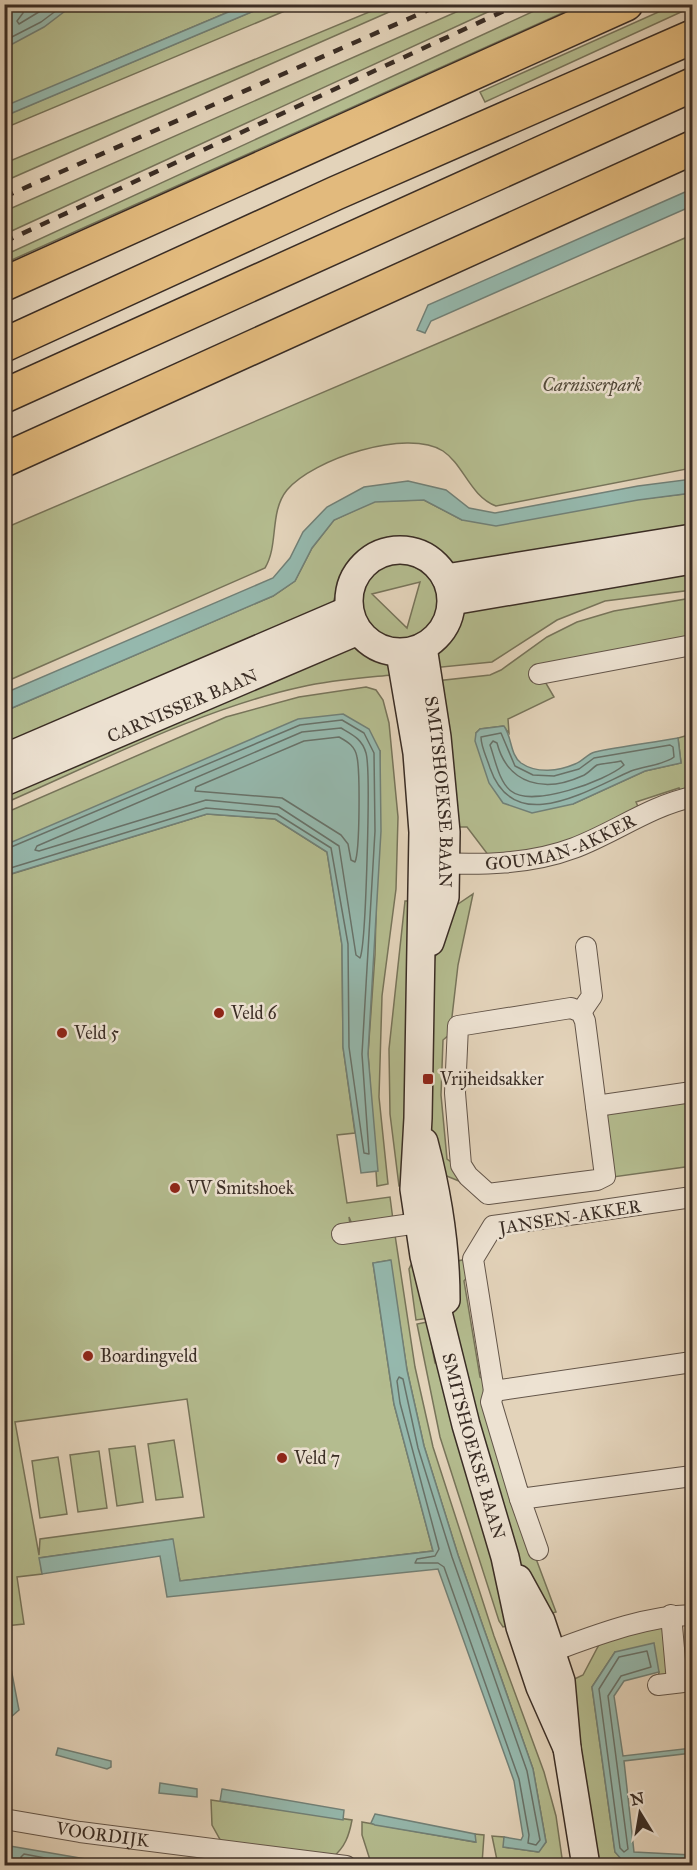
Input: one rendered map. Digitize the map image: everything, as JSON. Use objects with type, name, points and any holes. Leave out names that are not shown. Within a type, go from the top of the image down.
[{"type":"highway","points":[[4,284],[626,4]]},
{"type":"highway","points":[[4,345],[336,193],[693,38]]},
{"type":"highway","points":[[4,396],[693,86]]},
{"type":"highway","points":[[4,460],[693,148]]},
{"type":"highway","points":[[4,297],[119,234]]},
{"type":"main road","points":[[449,590],[693,538]]},
{"type":"main road","points":[[390,551],[417,552],[434,562],[449,590],[444,628],[412,650],[377,647],[354,620],[349,597],[355,578],[367,562],[390,551]]},
{"type":"main road","points":[[449,590],[693,560]]},
{"type":"main road","name":"CARNISSER BAAN","points":[[4,758],[354,620]]},
{"type":"main road","name":"CARNISSER BAAN","points":[[4,782],[354,620]]},
{"type":"main road","name":"SMITSHOEKSE BAAN","points":[[412,650],[417,753],[435,863],[421,969],[418,1118],[436,1186],[430,1221],[446,1253],[446,1334],[466,1425],[505,1557],[541,1621],[541,1655],[561,1681],[567,1748],[586,1866]]},
{"type":"street","points":[[539,674],[692,646]]},
{"type":"street","name":"GOUMAN-AKKER","points":[[435,863],[486,864],[539,859],[575,848],[641,816],[693,797]]},
{"type":"street","points":[[580,1012],[592,996],[586,947]]},
{"type":"street","points":[[571,1008],[580,1012],[585,1021],[596,1106],[605,1176],[597,1180],[488,1194],[468,1176],[462,1165],[455,1093],[458,1026],[571,1008]]},
{"type":"street","points":[[596,1106],[693,1092]]},
{"type":"street","name":"JANSEN-AKKER","points":[[494,1391],[473,1259],[493,1226],[693,1197]]},
{"type":"street","points":[[342,1234],[430,1221]]},
{"type":"street","points":[[538,1550],[491,1402],[494,1391],[693,1362]]},
{"type":"street","points":[[520,1499],[693,1476]]},
{"type":"street","points":[[670,1615],[676,1683]]},
{"type":"street","points":[[541,1655],[670,1615],[693,1615]]},
{"type":"street","name":"VOORDIJK","points":[[4,1820],[346,1866]]},
{"type":"green space","points":[[4,5],[245,5],[96,68],[5,111]]},
{"type":"green space","points":[[268,5],[299,5],[5,128],[4,116]]},
{"type":"green space","points":[[386,5],[405,5],[5,181],[5,163]]},
{"type":"green space","points":[[472,5],[503,5],[5,234],[5,211]]},
{"type":"green space","points":[[547,5],[580,5],[5,263],[5,255]]},
{"type":"green space","points":[[674,5],[692,5],[692,7],[485,102],[480,92]]},
{"type":"green space","name":"Carnisserpark","points":[[692,235],[692,468],[496,506],[473,488],[456,464],[443,451],[427,445],[407,443],[361,450],[317,468],[300,478],[287,490],[278,508],[272,549],[265,568],[5,682],[5,528]]},
{"type":"green space","points":[[692,493],[692,532],[457,567],[432,549],[418,543],[390,538],[377,541],[363,548],[348,564],[333,603],[5,752],[5,711],[273,596],[295,581],[312,548],[334,520],[375,501],[424,500],[462,520]]},
{"type":"green space","points":[[400,562],[419,570],[433,583],[437,592],[437,612],[432,622],[416,638],[398,641],[381,634],[368,621],[361,604],[363,586],[375,571]],"holes":[[[420,582],[407,628],[372,594]]]},
{"type":"green space","points":[[692,568],[692,590],[605,601],[557,620],[492,662],[432,668],[431,660],[438,646],[446,639],[456,618],[472,606]]},
{"type":"green space","points":[[692,598],[692,639],[544,680],[554,697],[508,719],[509,733],[503,726],[480,729],[476,733],[573,804],[645,771],[681,763],[678,738],[692,734],[692,789],[682,793],[679,788],[636,802],[639,809],[564,848],[492,860],[467,827],[450,827],[436,681],[490,675],[501,670],[547,637],[577,622],[614,611]]},
{"type":"green space","points":[[352,644],[387,662],[392,666],[392,675],[312,685],[226,708],[151,738],[5,803],[5,788]]},
{"type":"green space","points":[[366,687],[376,690],[383,700],[389,723],[398,817],[396,889],[382,996],[379,1097],[388,1184],[377,1186],[368,1054],[375,955],[380,751],[5,845],[5,813],[226,717],[299,697]]},
{"type":"green space","name":"VV Smitshoek","points":[[207,814],[275,819],[327,852],[342,945],[343,1047],[355,1133],[337,1135],[347,1203],[390,1197],[393,1220],[352,1224],[349,1217],[352,1240],[395,1235],[415,1367],[433,1447],[494,1636],[544,1772],[556,1816],[563,1865],[498,1865],[492,1836],[504,1837],[504,1847],[538,1852],[546,1842],[533,1769],[458,1555],[424,1446],[407,1370],[390,1260],[373,1263],[394,1404],[433,1551],[180,1581],[172,1539],[40,1558],[42,1574],[17,1577],[24,1624],[5,1626],[5,876]],"holes":[[[187,1399],[204,1517],[40,1539],[39,1555],[15,1422]]]},
{"type":"green space","points":[[473,894],[458,965],[450,1034],[443,1040],[441,1095],[447,1159],[454,1164],[462,1178],[459,1181],[444,1175],[430,1137],[426,1023],[434,962],[448,903],[458,904]]},
{"type":"green space","points":[[405,901],[416,901],[407,1185],[399,1186],[390,1114],[389,1049]]},
{"type":"green space","points":[[692,1099],[692,1166],[613,1177],[605,1118],[611,1111]]},
{"type":"green space","points":[[468,1259],[469,1275],[464,1281],[480,1377],[487,1382],[520,1516],[556,1612],[545,1615],[525,1581],[456,1347],[449,1295],[452,1262]]},
{"type":"green space","points":[[413,1261],[437,1317],[416,1320],[409,1269]]},
{"type":"green space","points":[[432,1321],[430,1337],[435,1363],[444,1362],[515,1624],[503,1627],[499,1621],[440,1437],[417,1324]]},
{"type":"green space","points":[[174,1440],[183,1497],[156,1500],[148,1444]]},
{"type":"green space","points":[[135,1446],[143,1502],[117,1506],[109,1449]]},
{"type":"green space","points":[[99,1451],[107,1508],[78,1512],[70,1455]]},
{"type":"green space","points":[[58,1457],[67,1514],[40,1518],[32,1461]]},
{"type":"green space","points":[[663,1623],[672,1668],[665,1678],[658,1679],[659,1672],[615,1652],[592,1687],[615,1852],[622,1859],[692,1865],[597,1865],[566,1683],[583,1675],[602,1639]]},
{"type":"green space","points":[[211,1800],[352,1820],[346,1841],[333,1857],[222,1843],[212,1825]]},
{"type":"green space","points":[[362,1822],[475,1842],[475,1834],[484,1835],[482,1864],[388,1866],[371,1863],[362,1835]]},
{"type":"water","points":[[14,5],[73,5],[44,27],[5,48],[5,14]]},
{"type":"water","points":[[245,5],[268,5],[5,116],[5,106]]},
{"type":"water","points":[[692,189],[692,206],[431,321],[425,333],[417,330],[428,305]]},
{"type":"water","points":[[692,479],[692,493],[638,500],[496,526],[462,520],[424,500],[375,502],[334,520],[312,548],[295,581],[273,596],[5,711],[5,693],[273,578],[290,558],[303,532],[327,507],[364,487],[408,481],[446,490],[469,508],[495,513],[638,486]]},
{"type":"water","points":[[343,714],[369,729],[380,751],[381,831],[368,1054],[378,1171],[361,1173],[343,1047],[342,945],[327,852],[275,819],[207,814],[4,876],[5,845],[298,719]]},
{"type":"water","points":[[504,726],[517,760],[534,769],[562,768],[578,763],[595,752],[678,738],[681,763],[645,771],[573,804],[532,813],[503,803],[489,783],[475,741],[476,733],[480,729]]},
{"type":"water","points":[[391,1260],[407,1370],[424,1446],[458,1555],[533,1769],[546,1842],[539,1852],[503,1847],[504,1837],[521,1840],[523,1836],[514,1781],[438,1569],[167,1597],[160,1556],[42,1574],[39,1558],[173,1539],[180,1581],[433,1551],[394,1404],[373,1263]]},
{"type":"water","points":[[654,1643],[659,1672],[624,1681],[614,1696],[623,1756],[692,1748],[692,1753],[624,1761],[634,1852],[692,1855],[692,1865],[621,1859],[615,1852],[592,1687],[615,1652]]},
{"type":"water","points":[[5,1653],[8,1653],[19,1710],[11,1717],[5,1716]]},
{"type":"water","points":[[58,1748],[111,1761],[111,1767],[107,1769],[56,1755]]},
{"type":"water","points":[[160,1783],[197,1789],[197,1797],[159,1793]]},
{"type":"water","points":[[222,1789],[344,1810],[343,1820],[220,1801]]},
{"type":"water","points":[[375,1814],[475,1834],[476,1842],[375,1825],[371,1823]]},
{"type":"water","points":[[4,1845],[103,1862],[105,1865],[29,1866],[5,1860]]},
{"type":"railway","points":[[4,197],[442,4]]},
{"type":"railway","points":[[4,242],[519,4]]},
{"type":"place","name":"Veld 6","points":[[219,1013]]},
{"type":"place","name":"Veld 5","points":[[62,1033]]},
{"type":"place","name":"Vrijheidsakker","points":[[428,1079]]},
{"type":"place","name":"VV Smitshoek","points":[[175,1188]]},
{"type":"place","name":"Boardingveld","points":[[88,1356]]},
{"type":"place","name":"Veld 7","points":[[282,1458]]}]
